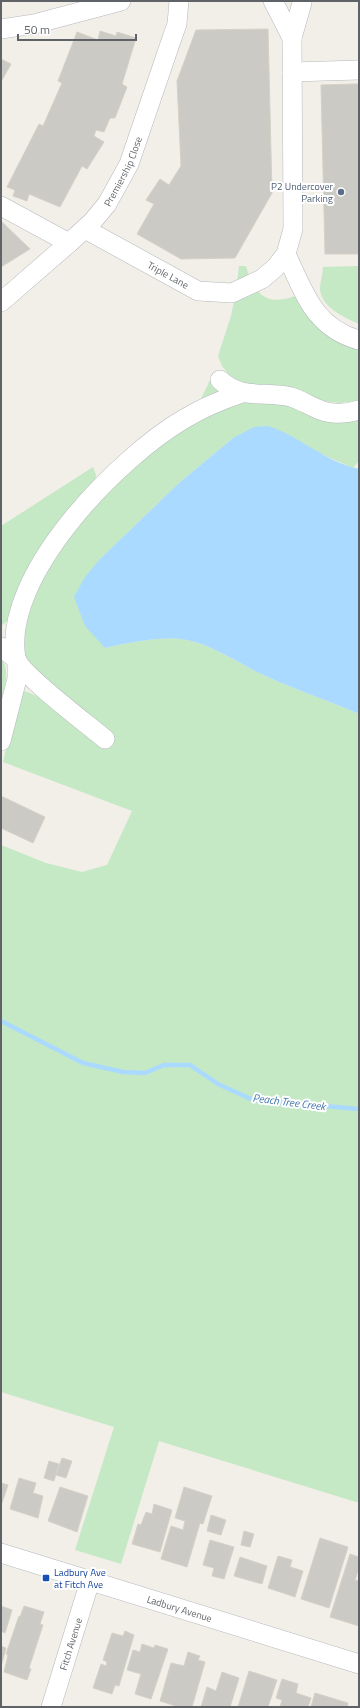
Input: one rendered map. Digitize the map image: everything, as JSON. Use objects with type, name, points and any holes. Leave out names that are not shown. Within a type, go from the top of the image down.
[{"type":"street","points":[[1,29],[34,24],[121,1]]},
{"type":"street","name":"Premiership Close","points":[[1,302],[85,229],[107,204],[129,164],[177,24],[179,1]]},
{"type":"street","points":[[275,1],[290,5],[304,2]]},
{"type":"street","points":[[275,1],[292,38]]},
{"type":"street","points":[[304,2],[292,38],[293,229],[281,261],[310,306],[336,330],[359,340]]},
{"type":"street","points":[[292,72],[359,70]]},
{"type":"street","points":[[1,206],[69,243]]},
{"type":"street","name":"Triple Lane","points":[[85,229],[198,292],[232,292],[262,279],[281,261]]},
{"type":"street","points":[[220,380],[227,387],[242,393],[292,397],[312,406],[334,413],[359,410]]},
{"type":"street","points":[[1,741],[17,679],[15,631],[21,605],[35,574],[60,534],[84,505],[112,476],[151,442],[183,419],[217,401],[242,393]]},
{"type":"street","points":[[183,419],[194,401]]},
{"type":"street","points":[[1,647],[16,660],[35,682],[106,739]]},
{"type":"street","name":"Ladbury Avenue","points":[[1,1553],[359,1664]]},
{"type":"street","name":"Fitch Avenue","points":[[51,1707],[90,1581]]},
{"type":"green space","points":[[239,266],[246,266],[253,284],[262,295],[276,300],[295,296],[308,315],[329,335],[359,350],[359,401],[340,403],[316,400],[242,383],[230,376],[222,366],[218,356],[231,316]]},
{"type":"green space","points":[[359,266],[359,324],[347,319],[329,306],[321,295],[320,283],[323,267]]},
{"type":"green space","points":[[210,380],[222,392],[198,405]]},
{"type":"green space","points":[[257,401],[280,403],[359,418],[359,461],[353,468],[319,453],[233,438],[179,483],[100,559],[105,648],[133,642],[152,640],[180,639],[190,641],[210,647],[281,683],[359,714],[359,1503],[159,1441],[121,1564],[75,1550],[114,1427],[1,1392],[1,845],[46,863],[82,872],[107,865],[132,811],[3,762],[18,698],[25,691],[39,697],[29,663],[22,649],[24,615],[68,531],[120,477],[179,430],[233,404]]},
{"type":"green space","points":[[93,467],[96,475],[94,486],[10,619],[1,626],[1,526]]},
{"type":"green space","points":[[1,659],[6,669],[6,674],[1,701]]},
{"type":"water","points":[[268,426],[280,430],[335,461],[359,469],[359,714],[281,683],[210,647],[190,641],[180,639],[152,640],[133,642],[105,648],[85,626],[74,597],[85,577],[100,559],[179,483],[233,438],[254,427]]},
{"type":"building","points":[[268,29],[272,193],[235,258],[181,259],[137,234],[154,204],[146,200],[160,179],[169,185],[181,166],[177,81],[196,30]]},
{"type":"building","points":[[100,31],[116,36],[117,32],[136,38],[122,84],[127,87],[115,118],[110,118],[104,132],[96,130],[94,136],[104,142],[87,169],[82,166],[60,207],[29,194],[27,201],[13,196],[15,190],[7,187],[39,124],[43,126],[62,83],[58,81],[77,32],[98,40]]},
{"type":"building","points":[[1,59],[11,64],[1,82]]},
{"type":"building","name":"P2 Undercover Parking","points":[[359,84],[359,254],[325,254],[321,85]]},
{"type":"building","points":[[2,222],[30,249],[1,267],[1,223]]},
{"type":"building","points":[[1,796],[45,817],[33,843],[1,828]]},
{"type":"building","points":[[62,1458],[72,1461],[66,1478],[56,1475]]},
{"type":"building","points":[[49,1461],[59,1464],[54,1481],[44,1478]]},
{"type":"building","points":[[19,1478],[36,1483],[33,1493],[43,1496],[38,1518],[10,1509]]},
{"type":"building","points":[[1,1483],[8,1485],[2,1503],[1,1503]]},
{"type":"building","points":[[60,1487],[88,1496],[77,1532],[48,1521]]},
{"type":"building","points":[[184,1487],[212,1496],[203,1524],[200,1523],[187,1567],[161,1559],[171,1526],[183,1530],[185,1521],[175,1518]]},
{"type":"building","points":[[154,1504],[172,1510],[160,1552],[132,1544],[138,1524],[141,1525],[146,1512],[152,1514]]},
{"type":"building","points":[[211,1515],[226,1520],[221,1535],[207,1531]]},
{"type":"building","points":[[244,1531],[254,1534],[250,1547],[241,1545]]},
{"type":"building","points":[[320,1538],[348,1547],[329,1608],[301,1599]]},
{"type":"building","points":[[210,1540],[234,1547],[224,1579],[212,1576],[214,1568],[203,1565]]},
{"type":"building","points":[[350,1554],[359,1557],[359,1568],[355,1580],[359,1581],[359,1626],[330,1617]]},
{"type":"building","points":[[278,1556],[292,1560],[290,1567],[303,1571],[295,1597],[268,1588]]},
{"type":"building","points":[[240,1557],[267,1566],[262,1584],[234,1576]]},
{"type":"building","points":[[1,1606],[12,1610],[5,1633],[1,1631]]},
{"type":"building","points":[[24,1606],[44,1612],[40,1624],[43,1625],[29,1668],[31,1669],[27,1680],[4,1672],[8,1655],[6,1654]]},
{"type":"building","points":[[125,1631],[134,1635],[119,1686],[115,1685],[112,1694],[93,1688],[101,1664],[106,1666],[107,1662],[103,1660],[112,1633],[123,1636]]},
{"type":"building","points":[[142,1644],[154,1648],[155,1645],[168,1649],[151,1699],[135,1694],[141,1674],[127,1670],[133,1650],[140,1652]]},
{"type":"building","points":[[1,1646],[6,1648],[2,1663],[1,1663]]},
{"type":"building","points":[[188,1652],[200,1656],[198,1660],[205,1662],[192,1707],[179,1707],[160,1701],[171,1663],[184,1666]]},
{"type":"building","points":[[249,1671],[277,1680],[268,1707],[238,1707]]},
{"type":"building","points":[[222,1672],[239,1678],[230,1707],[201,1707],[207,1687],[216,1691]]},
{"type":"building","points":[[282,1679],[298,1684],[296,1693],[311,1698],[308,1707],[280,1707],[282,1700],[276,1698]]},
{"type":"building","points":[[315,1693],[348,1703],[347,1707],[311,1707]]},
{"type":"waterway","name":"Peach Tree Creek","points":[[1,1021],[83,1063],[123,1072],[145,1073],[164,1065],[190,1065],[218,1084],[253,1100],[359,1109]]},
{"type":"place","name":"P2 Undercover Parking","points":[[341,192]]},
{"type":"place","name":"Ladbury Ave at Fitch Ave","points":[[46,1578]]}]
